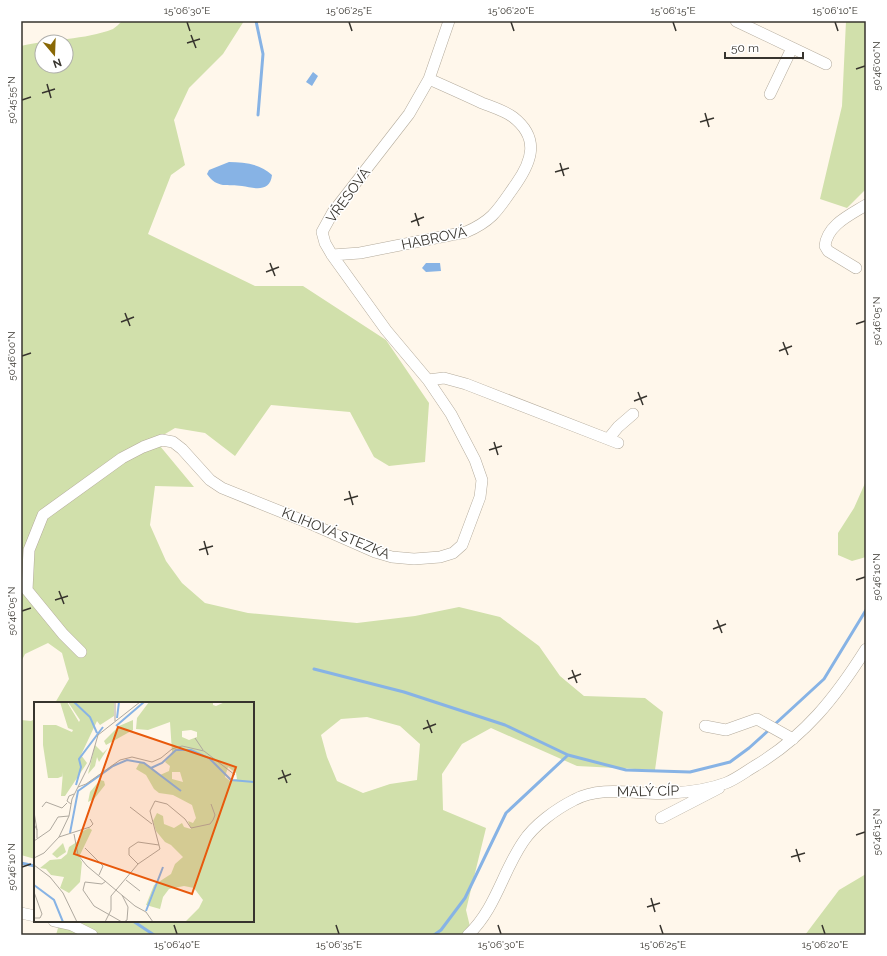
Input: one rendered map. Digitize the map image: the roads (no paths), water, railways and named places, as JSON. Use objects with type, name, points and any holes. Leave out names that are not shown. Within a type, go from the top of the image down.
[{"type":"street","name":"VŘESOVÁ","points":[[428,380],[386,330],[332,255],[325,243],[322,232],[333,212],[409,114],[429,79],[449,21]]},
{"type":"street","points":[[736,21],[826,64]]},
{"type":"street","points":[[770,94],[792,48]]},
{"type":"street","name":"HABROVÁ","points":[[332,255],[360,253],[453,236],[477,227],[496,214],[527,168],[531,152],[529,139],[523,128],[513,117],[429,79]]},
{"type":"street","points":[[856,268],[828,251],[825,246],[825,240],[841,220],[866,205]]},
{"type":"street","points":[[428,380],[444,378],[466,384],[613,441],[618,427],[633,414]]},
{"type":"street","name":"KLIHOVÁ STEZKA","points":[[81,652],[63,634],[27,590],[29,550],[43,515],[116,462],[143,447],[162,440],[173,442],[182,449],[210,480],[222,488],[303,520],[375,552],[392,557],[407,558],[440,557],[453,553],[462,545],[480,497],[482,480],[476,460],[451,414],[428,380]]},
{"type":"street","name":"MALÝ CÍP","points":[[468,935],[485,916],[523,841],[551,815],[574,800],[588,794],[600,792],[673,793],[715,786],[731,781],[772,756],[817,717],[866,649]]},
{"type":"street","points":[[705,726],[726,730],[757,719],[793,739]]},
{"type":"street","points":[[661,818],[731,781]]},
{"type":"street","points":[[21,913],[34,916]]},
{"type":"street","points":[[58,922],[72,925],[92,935]]},
{"type":"water","points":[[313,72],[318,76],[312,86],[306,82]]},
{"type":"water","points":[[229,162],[246,163],[263,168],[272,175],[271,181],[268,185],[261,188],[223,185],[215,182],[207,174],[209,170]]},
{"type":"water","points":[[426,263],[440,263],[441,271],[426,272],[422,268]]},
{"type":"waterway","points":[[256,21],[263,54],[258,115]]},
{"type":"waterway","points":[[774,725],[824,679],[866,610]]},
{"type":"waterway","points":[[314,669],[404,692],[505,725],[568,755],[626,770],[690,772],[730,762],[749,748],[770,729]]},
{"type":"waterway","points":[[434,935],[441,930],[465,898],[506,813],[568,755]]},
{"type":"waterway","points":[[21,863],[34,866]]},
{"type":"waterway","points":[[134,922],[154,935]]}]
